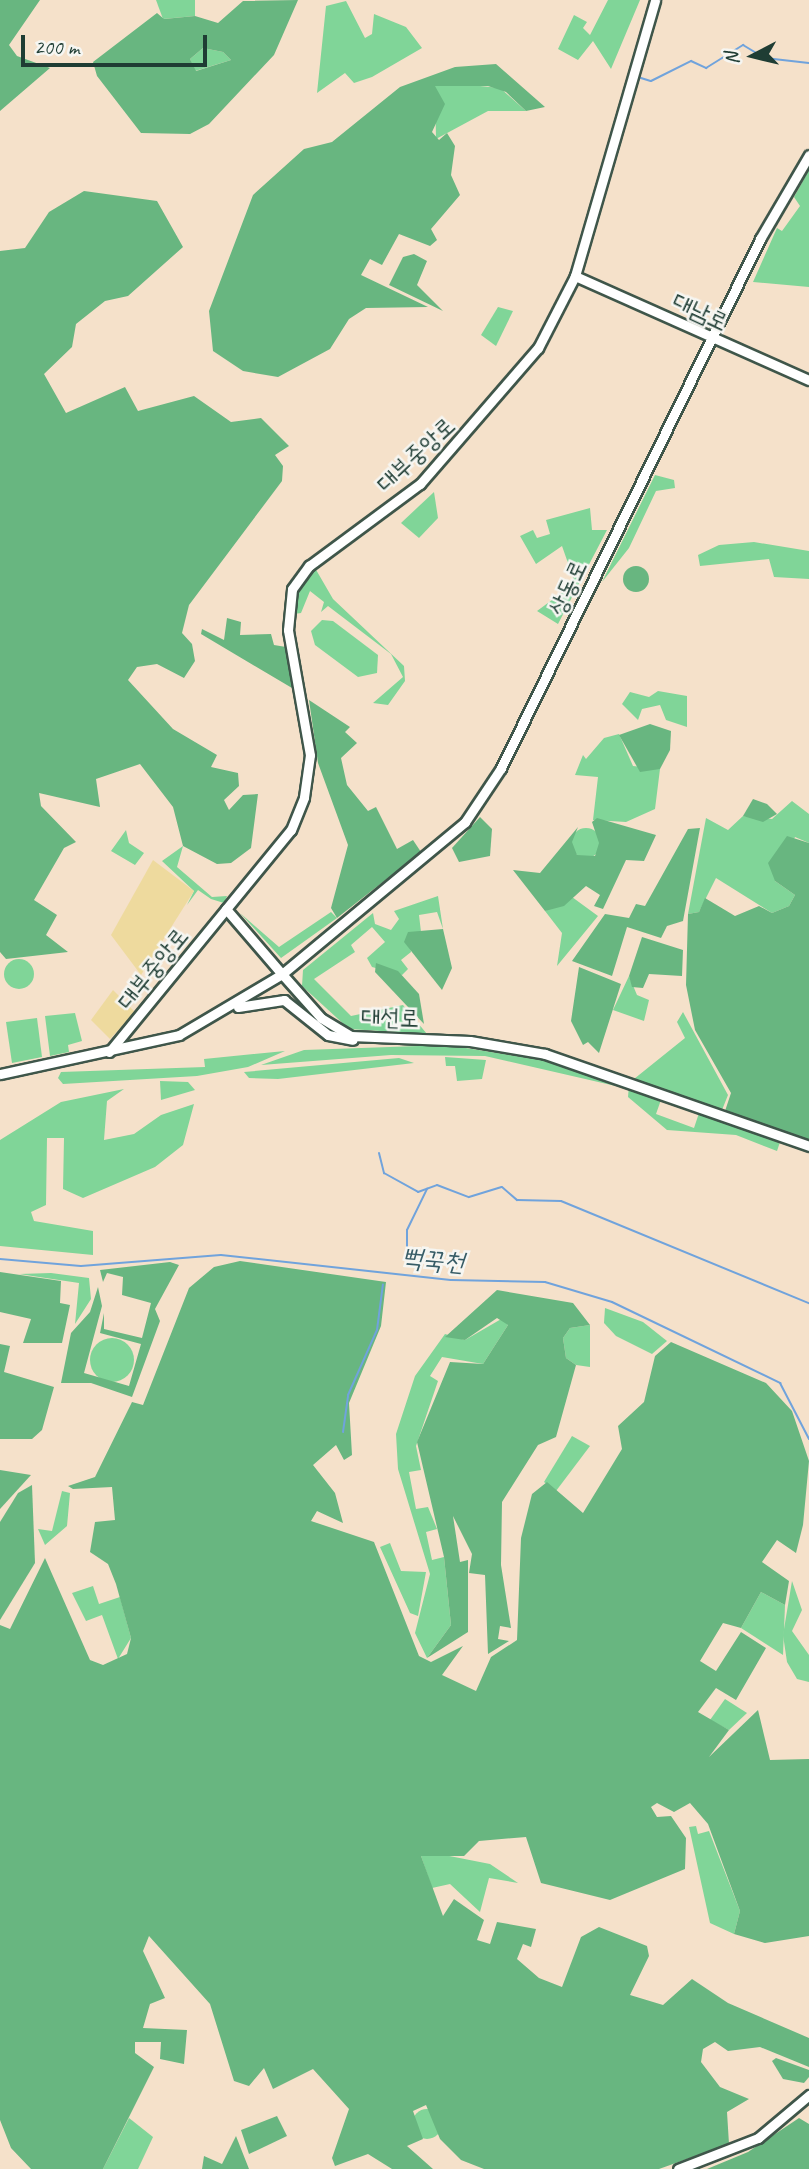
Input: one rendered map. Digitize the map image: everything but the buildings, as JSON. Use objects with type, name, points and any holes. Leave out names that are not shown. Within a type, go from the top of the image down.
[{"type":"street","name":"대부중앙로","points":[[109,1052],[283,842],[308,781],[309,744],[288,625],[295,583],[454,449],[538,348],[575,276],[655,0]]},
{"type":"street","name":"상동로","points":[[282,974],[433,854],[487,792],[712,339],[809,155]]},
{"type":"street","name":"대남로","points":[[575,276],[809,380]]},
{"type":"street","points":[[0,1074],[150,1045],[230,1009],[282,974],[226,909]]},
{"type":"street","name":"대선로","points":[[282,974],[327,1024],[373,1041],[442,1039],[545,1054],[809,1146]]},
{"type":"street","points":[[230,1009],[275,998],[328,1035],[373,1041]]},
{"type":"street","points":[[135,1022],[135,1036],[150,1045]]},
{"type":"street","points":[[678,2169],[758,2138],[809,2095]]},
{"type":"green space","points":[[0,0],[40,0],[9,45],[17,56],[50,68],[0,111]]},
{"type":"green space","points":[[156,0],[195,0],[195,16],[163,19]]},
{"type":"green space","points":[[298,0],[274,55],[209,124],[190,134],[141,133],[97,76],[93,62],[157,13],[164,19],[195,16],[218,23],[243,1]],"holes":[[[203,48],[223,52],[231,60],[196,71],[190,59]]]},
{"type":"green space","points":[[608,0],[640,0],[611,69],[593,41],[578,60],[558,49],[574,15],[587,22],[583,28],[590,35]]},
{"type":"green space","points":[[346,1],[365,38],[372,34],[374,14],[406,27],[422,48],[372,77],[354,83],[345,73],[317,93],[326,6]]},
{"type":"green space","points":[[203,48],[223,52],[231,60],[195,71],[190,59]]},
{"type":"green space","points":[[496,64],[545,107],[526,111],[506,92],[488,86],[435,86],[445,104],[432,132],[439,140],[447,133],[455,146],[451,175],[460,195],[431,229],[437,240],[430,246],[399,234],[382,265],[370,259],[361,275],[428,307],[366,308],[349,319],[330,349],[278,377],[243,371],[213,351],[209,311],[253,195],[304,149],[332,142],[400,87],[455,67]]},
{"type":"green space","points":[[450,83],[500,88],[526,111],[488,111],[436,139],[435,86]]},
{"type":"green space","points":[[809,170],[809,287],[753,282],[777,228],[782,231],[800,206],[794,197]]},
{"type":"green space","points":[[84,191],[157,201],[183,247],[128,296],[105,301],[76,324],[72,347],[44,374],[66,413],[125,387],[138,411],[194,396],[231,422],[261,418],[289,446],[275,455],[283,466],[282,481],[189,605],[182,633],[192,644],[195,661],[184,678],[157,664],[137,667],[128,680],[173,729],[217,755],[211,767],[238,773],[239,786],[224,800],[229,810],[243,795],[258,794],[251,848],[231,863],[217,864],[183,846],[173,807],[140,764],[96,779],[100,807],[39,793],[41,806],[76,842],[64,848],[34,900],[57,915],[46,935],[68,952],[6,959],[0,952],[0,251],[25,248],[49,212]]},
{"type":"green space","points":[[414,254],[427,261],[417,285],[443,311],[389,285],[403,257]]},
{"type":"green space","points":[[498,307],[513,311],[496,346],[481,335]]},
{"type":"green space","points":[[655,475],[674,480],[675,488],[656,491],[629,548],[602,582]]},
{"type":"green space","points":[[434,492],[438,518],[419,538],[401,523]]},
{"type":"green space","points":[[590,508],[592,530],[607,530],[558,624],[537,611],[575,583],[562,546],[536,564],[520,536],[533,530],[537,538],[550,534],[546,520]]},
{"type":"green space","points":[[754,542],[809,551],[809,579],[774,577],[769,559],[700,566],[698,555],[719,545]]},
{"type":"green space","points":[[636,566],[645,570],[649,579],[645,588],[636,592],[627,588],[623,579],[627,570]]},
{"type":"green space","points":[[315,568],[333,599],[404,666],[405,681],[388,705],[373,703],[403,677],[391,654],[328,606],[321,612],[324,602],[310,591],[301,613],[294,614],[298,590]]},
{"type":"green space","points":[[227,618],[241,622],[240,635],[271,634],[274,645],[286,647],[292,688],[201,634],[202,629],[224,640]]},
{"type":"green space","points":[[322,620],[333,621],[378,655],[377,673],[358,677],[315,645],[311,631]]},
{"type":"green space","points":[[658,691],[687,696],[687,727],[666,720],[660,705],[642,709],[638,720],[622,704],[630,692],[649,697]]},
{"type":"green space","points":[[309,700],[350,727],[345,732],[357,743],[341,758],[347,785],[368,811],[376,807],[397,849],[413,840],[421,852],[337,918],[331,908],[348,845],[318,763]]},
{"type":"green space","points":[[650,724],[671,731],[670,750],[660,769],[640,772],[619,735]]},
{"type":"green space","points":[[619,734],[633,766],[660,769],[655,809],[626,822],[593,820],[598,777],[575,775],[583,755],[586,759],[604,738]]},
{"type":"green space","points":[[753,799],[767,804],[777,814],[763,822],[743,816]]},
{"type":"green space","points":[[792,801],[809,814],[809,843],[795,837],[775,881],[795,895],[789,906],[772,913],[716,878],[699,912],[688,914],[706,818],[728,830],[743,816],[772,819]]},
{"type":"green space","points":[[480,817],[492,829],[490,856],[459,862],[452,848]]},
{"type":"green space","points":[[597,818],[656,835],[644,861],[626,860],[603,909],[594,906],[600,895],[586,886],[564,906],[545,911],[513,870],[540,873],[578,827],[572,842],[577,855],[595,856],[599,843],[592,822]]},
{"type":"green space","points":[[586,828],[597,832],[601,843],[597,854],[586,858],[575,854],[571,843],[575,832]]},
{"type":"green space","points":[[700,828],[683,921],[667,926],[661,938],[627,927],[612,976],[572,961],[605,914],[629,918],[636,904],[645,906],[688,829]]},
{"type":"green space","points":[[126,830],[129,843],[144,853],[135,865],[111,851]]},
{"type":"green space","points":[[787,836],[809,843],[809,1142],[725,1111],[731,1093],[695,1030],[686,985],[688,914],[699,912],[705,898],[735,916],[759,906],[772,913],[789,906],[795,895],[775,881],[768,863]]},
{"type":"green space","points":[[183,846],[177,867],[212,897],[227,896],[224,903],[211,899],[198,890],[187,905],[194,891],[162,861]]},
{"type":"green space","points":[[438,896],[443,929],[437,912],[419,915],[421,932],[408,932],[411,952],[401,960],[408,969],[402,975],[372,967],[367,958],[385,942],[372,927],[351,945],[355,952],[314,979],[351,1016],[403,1005],[427,1034],[349,1029],[302,986],[303,970],[373,913],[375,924],[391,930],[399,919],[394,911]]},
{"type":"green space","points":[[572,897],[598,916],[557,966],[562,933],[545,911]]},
{"type":"green space","points":[[331,912],[337,918],[281,958],[240,913],[279,947]]},
{"type":"green space","points":[[443,929],[452,968],[442,990],[404,942],[408,932]]},
{"type":"green space","points":[[642,937],[683,950],[682,976],[649,974],[643,988],[632,987],[629,976]]},
{"type":"green space","points":[[19,959],[25,960],[33,968],[33,980],[25,988],[19,989],[13,988],[5,980],[4,974],[5,968],[13,960]]},
{"type":"green space","points":[[376,963],[398,971],[419,994],[424,1024],[375,972]]},
{"type":"green space","points":[[579,967],[621,984],[599,1053],[588,1042],[583,1045],[571,1021]]},
{"type":"green space","points":[[629,976],[637,995],[649,1000],[644,1021],[613,1010]]},
{"type":"green space","points":[[683,1012],[728,1095],[722,1110],[634,1079],[685,1038],[677,1022]]},
{"type":"green space","points":[[75,1013],[82,1041],[68,1045],[69,1052],[50,1056],[45,1016]]},
{"type":"green space","points":[[37,1018],[42,1057],[12,1063],[6,1022]]},
{"type":"green space","points":[[447,1045],[548,1061],[620,1087],[485,1056],[391,1055],[261,1065],[304,1050]]},
{"type":"green space","points":[[285,1051],[248,1067],[197,1076],[63,1084],[58,1078],[61,1072],[205,1067],[204,1059]]},
{"type":"green space","points":[[445,1057],[486,1060],[482,1079],[457,1081],[455,1066],[446,1066]]},
{"type":"green space","points":[[399,1058],[414,1063],[278,1079],[249,1078],[244,1072]]},
{"type":"green space","points":[[160,1081],[188,1082],[195,1090],[161,1100]]},
{"type":"green space","points":[[629,1085],[662,1097],[656,1114],[694,1128],[700,1110],[781,1139],[777,1151],[736,1135],[667,1130],[628,1097]]},
{"type":"green space","points":[[124,1089],[107,1101],[104,1140],[134,1134],[161,1115],[194,1104],[183,1145],[155,1167],[83,1198],[63,1189],[64,1138],[47,1138],[46,1205],[31,1212],[34,1221],[93,1231],[93,1255],[0,1246],[0,1140],[61,1102]]},
{"type":"green space","points":[[240,1261],[386,1282],[381,1326],[349,1403],[352,1455],[344,1460],[336,1445],[313,1465],[335,1493],[343,1523],[317,1511],[311,1521],[374,1542],[419,1656],[431,1662],[463,1646],[442,1675],[476,1691],[491,1657],[517,1640],[521,1538],[532,1494],[547,1482],[583,1513],[622,1449],[618,1426],[644,1402],[655,1356],[671,1342],[766,1383],[792,1411],[809,1461],[803,1525],[796,1553],[777,1540],[762,1562],[789,1581],[785,1605],[761,1592],[741,1628],[723,1623],[700,1661],[716,1671],[741,1632],[766,1648],[736,1700],[716,1688],[698,1712],[729,1730],[709,1757],[758,1710],[770,1760],[809,1759],[809,1936],[765,1943],[734,1934],[740,1911],[708,1824],[690,1803],[674,1812],[657,1803],[651,1807],[657,1817],[671,1816],[686,1838],[685,1869],[610,1900],[541,1883],[526,1837],[479,1841],[464,1856],[421,1856],[443,1916],[454,1899],[484,1920],[477,1940],[490,1944],[497,1922],[536,1929],[531,1947],[523,1944],[517,1959],[539,1978],[562,1987],[581,1937],[599,1927],[647,1946],[649,1956],[630,1995],[663,2005],[692,1979],[728,2003],[809,2038],[809,2067],[760,2047],[728,2051],[715,2042],[703,2049],[701,2062],[720,2087],[749,2099],[727,2112],[729,2144],[659,2169],[484,2169],[461,2160],[440,2139],[426,2105],[413,2111],[423,2139],[407,2146],[433,2169],[392,2169],[368,2154],[335,2166],[332,2158],[349,2109],[313,2069],[273,2089],[264,2068],[249,2086],[234,2081],[210,2004],[149,1936],[143,1951],[165,1998],[150,2004],[143,2028],[187,2030],[184,2064],[160,2059],[161,2042],[135,2042],[135,2053],[154,2067],[103,2169],[31,2169],[11,2148],[0,2120],[0,1625],[10,1629],[45,1558],[90,1660],[103,1665],[127,1654],[131,1638],[116,1584],[108,1564],[90,1552],[95,1522],[115,1520],[112,1487],[73,1489],[68,1486],[95,1477],[132,1402],[143,1405],[189,1288],[214,1267]]},
{"type":"green space","points":[[170,1262],[179,1265],[155,1309],[160,1321],[132,1397],[91,1383],[61,1383],[71,1333],[90,1312],[98,1287],[102,1306],[84,1373],[129,1386],[141,1344],[100,1333],[104,1313],[104,1329],[142,1338],[151,1303],[122,1295],[123,1277],[107,1273],[103,1282],[100,1270]]},
{"type":"green space","points":[[0,1272],[61,1281],[60,1303],[70,1305],[62,1343],[23,1343],[31,1319],[0,1312]]},
{"type":"green space","points":[[51,1273],[89,1278],[91,1299],[75,1324],[79,1283],[19,1274]]},
{"type":"green space","points":[[497,1290],[573,1303],[590,1325],[570,1328],[563,1338],[566,1358],[576,1365],[556,1437],[538,1445],[502,1502],[501,1565],[511,1628],[500,1626],[498,1639],[509,1641],[488,1654],[485,1575],[469,1573],[472,1554],[453,1516],[460,1562],[468,1560],[468,1632],[427,1658],[451,1625],[444,1557],[417,1442],[450,1362],[483,1364],[508,1325],[497,1318],[465,1340],[445,1337]]},
{"type":"green space","points":[[605,1308],[643,1322],[667,1341],[652,1354],[616,1336],[604,1323]]},
{"type":"green space","points":[[503,1318],[508,1325],[483,1364],[442,1357],[430,1376],[438,1381],[416,1446],[421,1470],[409,1472],[416,1509],[428,1507],[437,1529],[426,1532],[432,1560],[444,1557],[451,1625],[427,1658],[415,1633],[430,1574],[398,1469],[396,1434],[415,1376],[445,1334],[465,1340]]},
{"type":"green space","points":[[590,1325],[590,1367],[576,1365],[566,1358],[563,1338],[570,1328]]},
{"type":"green space","points":[[112,1338],[127,1345],[134,1360],[127,1375],[112,1382],[97,1375],[90,1360],[97,1345]]},
{"type":"green space","points":[[0,1344],[10,1346],[4,1372],[54,1387],[42,1430],[32,1439],[0,1439]]},
{"type":"green space","points":[[572,1436],[590,1446],[556,1491],[544,1482]]},
{"type":"green space","points":[[0,1470],[31,1475],[0,1509]]},
{"type":"green space","points":[[32,1485],[35,1563],[0,1620],[0,1522],[18,1493]]},
{"type":"green space","points":[[62,1491],[70,1493],[67,1526],[45,1545],[38,1529],[52,1531]]},
{"type":"green space","points":[[390,1543],[401,1571],[426,1572],[418,1616],[410,1613],[380,1547]]},
{"type":"green space","points":[[792,1581],[802,1610],[792,1631],[809,1655],[809,1682],[797,1679],[787,1662],[783,1635]]},
{"type":"green space","points":[[93,1586],[99,1604],[120,1597],[131,1638],[118,1659],[102,1615],[86,1621],[72,1593]]},
{"type":"green space","points":[[761,1592],[785,1605],[783,1655],[741,1628]]},
{"type":"green space","points":[[725,1699],[747,1713],[729,1730],[710,1720]]},
{"type":"green space","points":[[696,1826],[698,1834],[709,1831],[740,1911],[734,1934],[710,1923],[689,1827]]},
{"type":"green space","points":[[429,1852],[490,1864],[518,1883],[489,1878],[480,1912],[450,1884],[432,1888],[421,1856]]},
{"type":"green space","points":[[776,2058],[809,2070],[809,2077],[804,2083],[783,2079],[772,2061]]},
{"type":"green space","points":[[427,2109],[438,2113],[442,2124],[438,2135],[427,2139],[416,2135],[412,2124],[416,2113]]},
{"type":"green space","points":[[277,2116],[287,2136],[249,2154],[241,2130]]},
{"type":"green space","points":[[129,2118],[153,2137],[138,2169],[103,2169]]},
{"type":"green space","points":[[799,2118],[809,2124],[809,2169],[707,2169],[748,2152]]},
{"type":"green space","points":[[236,2136],[249,2169],[202,2169],[204,2156],[222,2164]]},
{"type":"sand","points":[[153,860],[194,891],[141,975],[111,935]]},
{"type":"sand","points":[[113,990],[135,1012],[110,1039],[91,1020]]},
{"type":"waterway","points":[[641,78],[651,81],[691,61],[706,68],[743,45],[765,58],[809,63]]},
{"type":"waterway","points":[[379,1153],[384,1173],[418,1192],[437,1185],[469,1197],[502,1187],[517,1200],[561,1201],[809,1303]]},
{"type":"waterway","points":[[407,1263],[407,1230],[427,1189]]},
{"type":"waterway","name":"뻑꾹천","points":[[0,1259],[81,1266],[221,1255],[451,1280],[545,1282],[612,1302],[780,1383],[809,1439]]},
{"type":"waterway","points":[[343,1432],[348,1395],[377,1330],[383,1284]]}]
